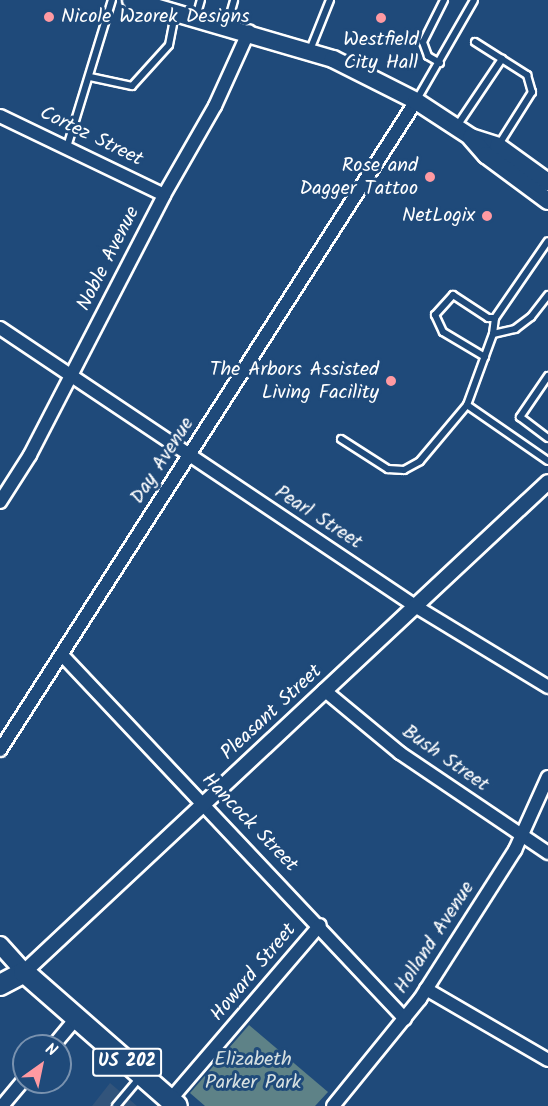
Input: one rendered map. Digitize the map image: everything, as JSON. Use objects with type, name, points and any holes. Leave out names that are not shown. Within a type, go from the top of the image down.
[{"type":"highway","points":[[0,985],[24,972]]},
{"type":"highway","name":"US 202","points":[[24,972],[174,1103]]},
{"type":"main road","points":[[131,0],[309,51],[416,101],[471,137],[498,146],[548,182]]},
{"type":"main road","points":[[471,137],[486,155],[548,201]]},
{"type":"main road","points":[[0,945],[24,972]]},
{"type":"street","name":"Noble Avenue","points":[[0,502],[26,463],[164,195],[215,106],[249,32]]},
{"type":"street","name":"Day Avenue","points":[[0,750],[416,101]]},
{"type":"street","name":"Cortez Street","points":[[0,116],[164,195]]},
{"type":"street","name":"Pearl Street","points":[[0,328],[415,606],[548,687]]},
{"type":"street","name":"Pleasant Street","points":[[24,972],[548,482]]},
{"type":"street","name":"Hancock Street","points":[[62,655],[320,926],[405,1019]]},
{"type":"street","name":"Bush Street","points":[[324,690],[400,753],[548,854]]},
{"type":"street","name":"Holland Avenue","points":[[338,1105],[426,989],[521,836],[548,777]]},
{"type":"street","name":"Howard Street","points":[[174,1103],[320,926]]},
{"type":"street","points":[[426,989],[548,1060]]},
{"type":"street","points":[[63,1034],[76,1019]]},
{"type":"street","points":[[2,1106],[12,1094]]},
{"type":"lane","points":[[67,147],[112,0]]},
{"type":"lane","points":[[196,17],[201,0]]},
{"type":"lane","points":[[227,26],[234,0]]},
{"type":"lane","points":[[309,51],[330,0]]},
{"type":"lane","points":[[441,63],[428,56],[423,42],[444,0]]},
{"type":"lane","points":[[416,101],[441,63],[474,0]]},
{"type":"lane","points":[[90,77],[132,86],[169,45],[176,12]]},
{"type":"lane","points":[[475,42],[527,75],[532,92],[498,146]]},
{"type":"lane","points":[[456,127],[502,59]]},
{"type":"lane","points":[[341,439],[388,469],[404,470],[433,448],[466,405],[493,334],[495,318],[548,241]]},
{"type":"lane","points":[[485,357],[443,332],[435,315],[453,295],[488,318],[495,318]]},
{"type":"lane","points":[[493,334],[515,329],[531,317],[548,295]]},
{"type":"lane","points":[[548,376],[520,417],[548,438]]},
{"type":"lane","points":[[466,405],[548,461]]},
{"type":"lane","points":[[116,1106],[142,1075]]},
{"type":"shaded area","points":[[110,1083],[137,1106],[92,1106]]},
{"type":"green space","name":"Elizabeth Parker Park","points":[[249,1025],[328,1092],[315,1106],[205,1106],[190,1093]]},
{"type":"place","name":"Nicole Wzorek Designs","points":[[49,17]]},
{"type":"place","name":"Westfield City Hall","points":[[381,18]]},
{"type":"place","name":"Rose and Dagger Tattoo","points":[[430,177]]},
{"type":"place","name":"NetLogix","points":[[487,216]]},
{"type":"place","name":"The Arbors Assisted Living Facility","points":[[391,381]]}]
